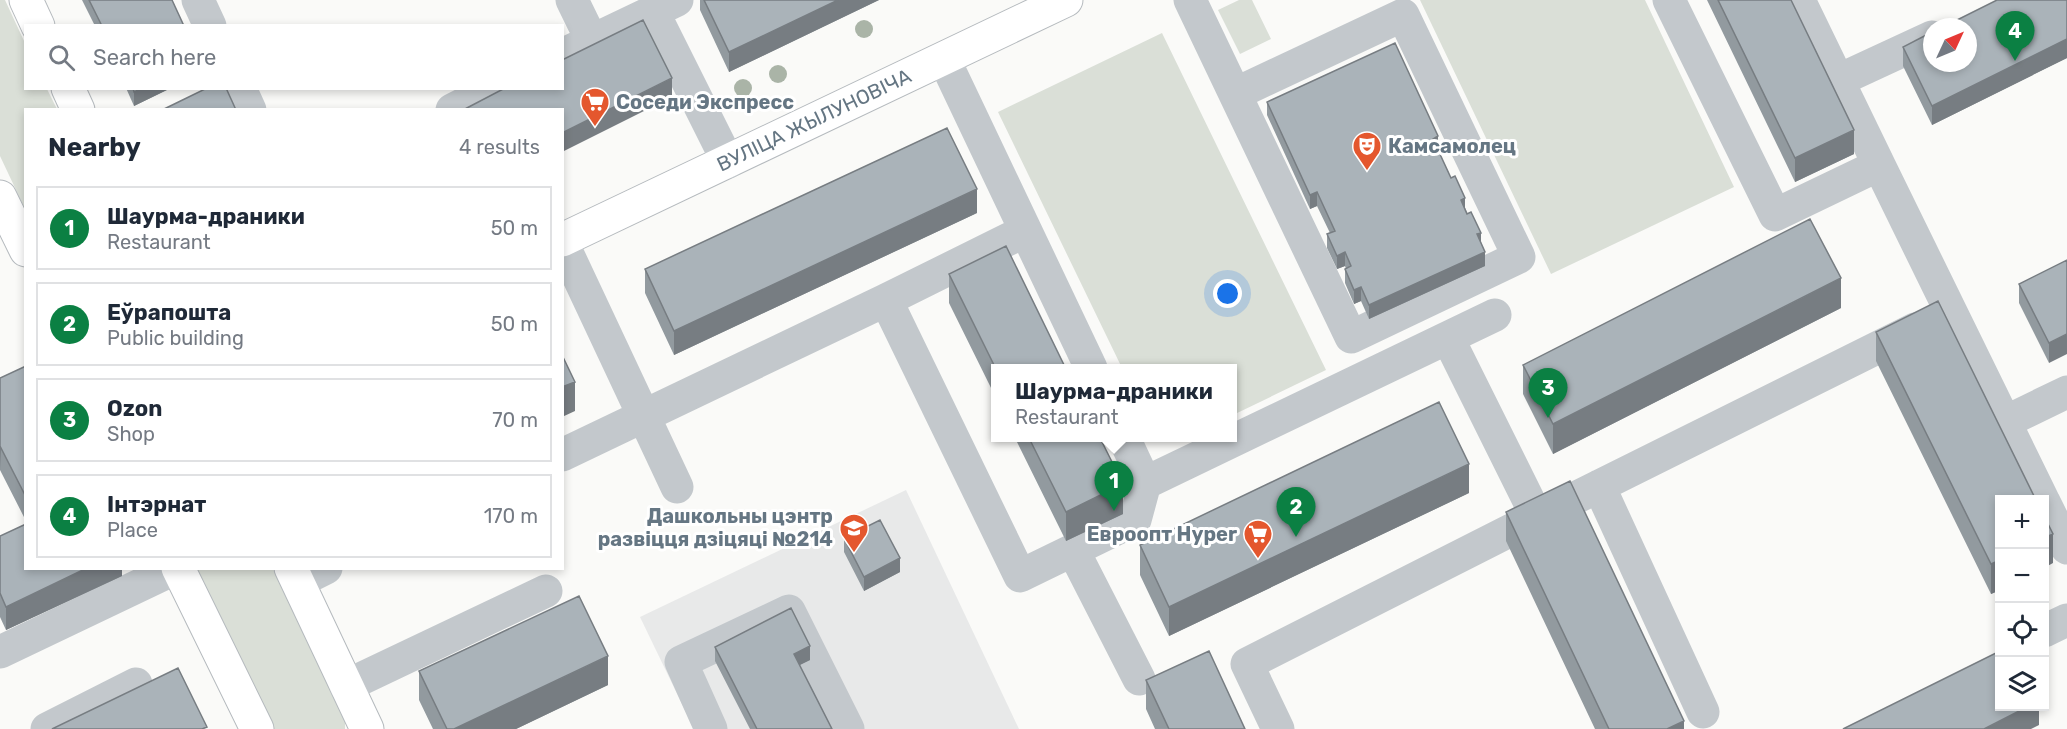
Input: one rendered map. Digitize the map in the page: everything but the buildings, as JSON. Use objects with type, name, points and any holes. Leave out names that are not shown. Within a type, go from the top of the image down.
[{"type":"main road","points":[[26,0],[37,24]]},
{"type":"main road","name":"ВУЛІЦА ЖЫЛУНОВІЧА","points":[[564,240],[1066,0]]},
{"type":"main road","points":[[69,90],[77,108]]},
{"type":"main road","points":[[0,196],[24,246]]},
{"type":"main road","points":[[178,570],[257,729]]},
{"type":"main road","points":[[305,573],[346,686],[367,729]]},
{"type":"lane","points":[[198,0],[209,24]]},
{"type":"lane","points":[[572,0],[592,40]]},
{"type":"lane","points":[[1190,0],[1351,337],[1519,257],[1403,15],[1235,94]]},
{"type":"lane","points":[[1669,0],[1775,215],[1879,165]]},
{"type":"lane","points":[[1798,0],[2041,495]]},
{"type":"lane","points":[[564,54],[665,6],[728,162]]},
{"type":"lane","points":[[1837,81],[1923,41]]},
{"type":"lane","points":[[944,59],[1089,364]]},
{"type":"lane","points":[[241,90],[249,108]]},
{"type":"lane","points":[[456,108],[491,90]]},
{"type":"lane","points":[[564,454],[1025,231]]},
{"type":"lane","points":[[564,245],[677,487]]},
{"type":"lane","points":[[886,300],[1020,576],[1135,520],[1145,483],[1126,442]]},
{"type":"lane","points":[[1278,729],[1247,664],[1950,311]]},
{"type":"lane","points":[[1237,439],[1496,315]]},
{"type":"lane","points":[[1448,338],[1537,517]]},
{"type":"lane","points":[[2006,422],[2067,392]]},
{"type":"lane","points":[[1145,483],[1231,442]]},
{"type":"lane","points":[[1599,486],[1703,712]]},
{"type":"lane","points":[[2049,511],[2067,548]]},
{"type":"lane","points":[[1073,550],[1139,680]]},
{"type":"lane","points":[[0,652],[173,570]]},
{"type":"lane","points":[[346,686],[546,591]]},
{"type":"lane","points":[[711,729],[681,662],[789,611],[848,729]]},
{"type":"lane","points":[[2049,629],[2067,620]]},
{"type":"lane","points":[[47,729],[136,684]]},
{"type":"shaded area","points":[[0,0],[5,0],[24,41],[24,90],[48,90],[56,108],[24,108],[24,207],[0,156]]},
{"type":"shaded area","points":[[1239,0],[1252,0],[1271,39],[1240,54],[1218,10]]},
{"type":"shaded area","points":[[1420,0],[1645,0],[1734,187],[1551,274]]},
{"type":"shaded area","points":[[1162,33],[1326,370],[1237,413],[1237,364],[1120,364],[998,112]]},
{"type":"shaded area","name":"Дашкольны цэнтр развіцця дзіцяці №214","points":[[906,490],[1019,729],[694,729],[640,617]]},
{"type":"shaded area","points":[[197,570],[273,570],[345,719],[345,729],[274,729]]},
{"type":"place","name":"Інтэрнат","points":[[2015,61]]},
{"type":"place","name":"Соседи Экспресс","points":[[595,128]]},
{"type":"place","name":"Камсамолец","points":[[1367,172]]},
{"type":"place","name":"Ozon","points":[[1548,418]]},
{"type":"place","name":"Шаурма-драники","points":[[1114,511]]},
{"type":"place","name":"Еўрапошта","points":[[1296,537]]},
{"type":"place","name":"Дашкольны цэнтр развіцця дзіцяці №214","points":[[854,554]]},
{"type":"place","name":"Евроопт Hyper","points":[[1258,560]]}]
